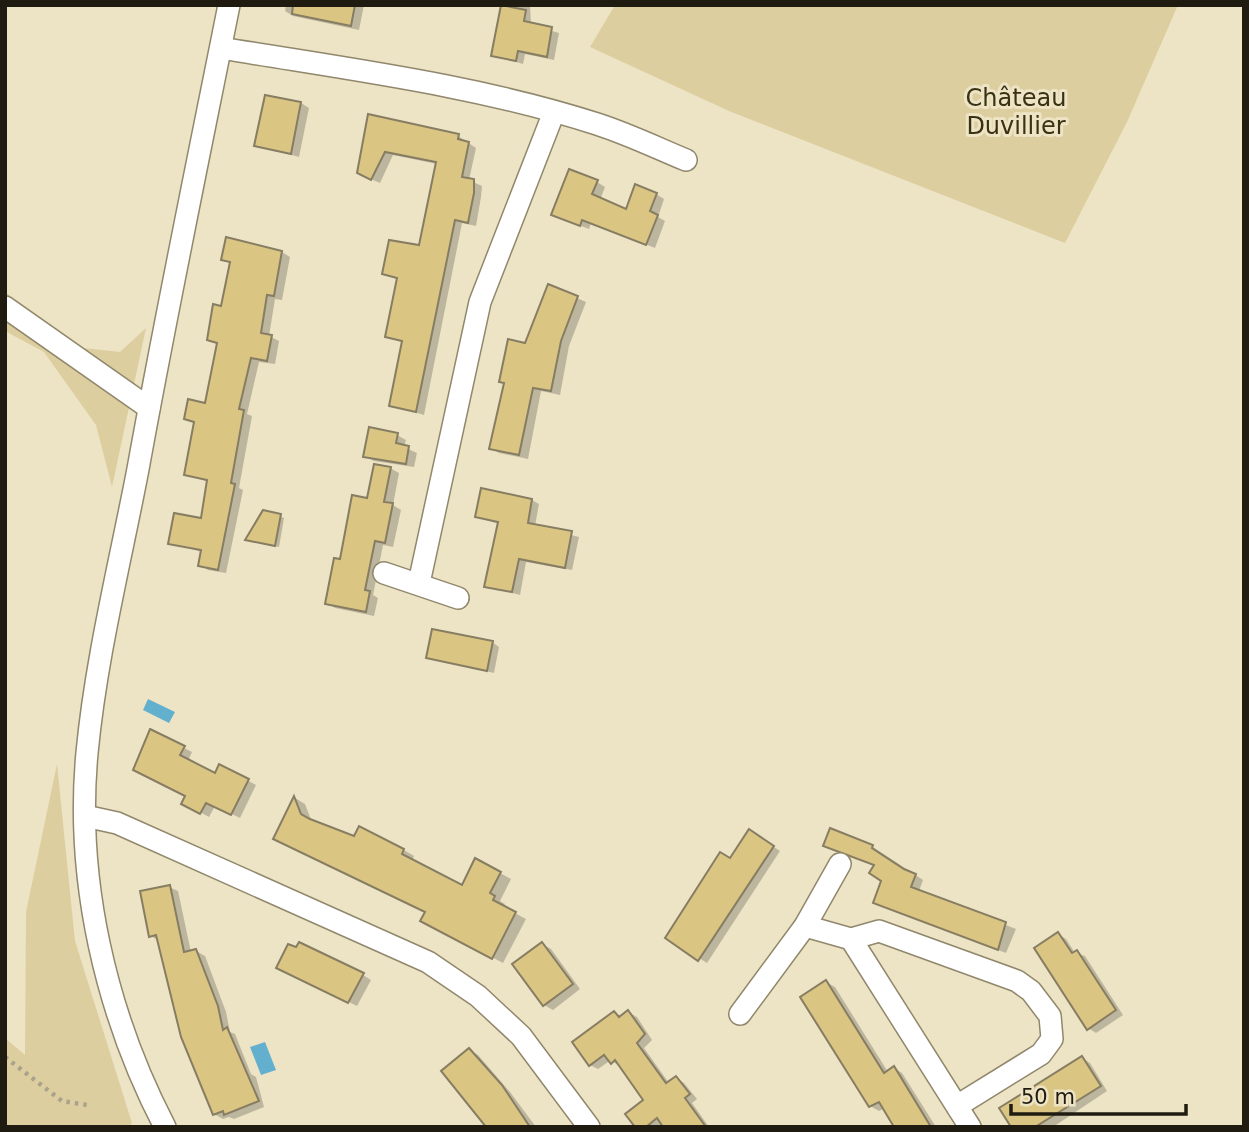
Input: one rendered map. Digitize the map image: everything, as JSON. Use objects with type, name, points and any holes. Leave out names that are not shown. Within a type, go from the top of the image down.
[{"type":"street","points":[[165,1127],[131,1049],[101,957],[85,816],[89,741],[149,408],[229,5]]},
{"type":"street","points":[[220,48],[418,81],[554,112],[598,125],[687,160]]},
{"type":"street","points":[[419,583],[480,302],[554,112]]},
{"type":"street","points":[[5,307],[149,408]]},
{"type":"street","points":[[384,573],[458,598]]},
{"type":"street","points":[[85,816],[117,823],[428,962],[478,996],[521,1036],[589,1127]]},
{"type":"street","points":[[740,1014],[805,926],[840,864]]},
{"type":"street","points":[[805,926],[850,939],[879,931],[994,972],[1031,991],[1050,1016],[1052,1039],[1041,1054],[957,1106]]},
{"type":"street","points":[[850,939],[970,1127]]},
{"type":"path","points":[[5,1057],[62,1101],[87,1105]]},
{"type":"green space","name":"Château Duvillier","points":[[615,5],[1178,5],[1127,122],[1065,243],[729,111],[590,47]]},
{"type":"green space","points":[[5,292],[84,348],[120,352],[146,328],[112,487],[96,425],[44,352],[5,331]]},
{"type":"green space","points":[[57,764],[75,941],[132,1123],[129,1127],[5,1127],[5,1038],[25,1055],[26,912]]},
{"type":"water","points":[[148,699],[175,712],[169,723],[143,710]]},
{"type":"water","points":[[265,1042],[276,1070],[261,1075],[250,1047]]},
{"type":"building","points":[[293,5],[355,5],[351,26],[292,14]]},
{"type":"building","points":[[501,5],[526,10],[524,21],[552,27],[547,57],[518,51],[516,61],[491,56]]},
{"type":"building","points":[[265,95],[301,102],[291,154],[254,146]]},
{"type":"building","points":[[368,114],[459,134],[458,139],[469,142],[462,177],[474,179],[474,193],[468,223],[455,220],[416,412],[389,406],[402,341],[385,337],[397,278],[382,274],[389,240],[419,245],[436,162],[385,152],[371,180],[357,173]]},
{"type":"building","points":[[569,169],[598,180],[592,194],[626,209],[635,184],[657,193],[650,211],[658,215],[646,245],[582,220],[580,226],[551,215]]},
{"type":"building","points":[[226,237],[282,251],[274,296],[267,295],[261,333],[272,335],[267,361],[251,358],[239,409],[244,410],[231,483],[235,484],[218,570],[198,566],[201,550],[168,544],[174,513],[201,518],[207,480],[184,475],[194,422],[184,419],[188,399],[205,403],[217,343],[207,340],[213,304],[221,306],[230,262],[221,260]]},
{"type":"building","points":[[548,284],[578,296],[561,341],[551,391],[533,388],[519,455],[489,449],[504,383],[499,382],[508,339],[525,343]]},
{"type":"building","points":[[369,427],[398,433],[396,443],[409,446],[406,464],[363,457]]},
{"type":"building","points":[[374,464],[391,467],[384,502],[393,503],[385,543],[375,541],[365,590],[370,591],[366,612],[325,604],[334,558],[340,559],[352,495],[367,498]]},
{"type":"building","points":[[481,488],[532,499],[528,523],[572,531],[565,568],[519,559],[512,592],[484,587],[498,522],[475,517]]},
{"type":"building","points":[[263,510],[281,514],[275,546],[245,540]]},
{"type":"building","points":[[432,629],[493,641],[487,671],[426,658]]},
{"type":"building","points":[[150,729],[185,746],[180,755],[215,773],[219,764],[249,779],[231,815],[206,803],[200,814],[181,804],[185,796],[133,770]]},
{"type":"building","points":[[294,796],[301,814],[310,819],[354,836],[359,826],[404,849],[402,854],[462,885],[475,858],[501,872],[490,893],[495,896],[493,900],[516,912],[492,959],[420,921],[425,912],[273,839]]},
{"type":"building","points":[[830,828],[873,845],[872,848],[916,874],[911,887],[1006,922],[998,950],[873,903],[881,881],[869,873],[874,865],[823,846]]},
{"type":"building","points":[[749,829],[774,846],[698,961],[665,938],[720,852],[730,858]]},
{"type":"building","points":[[170,885],[184,952],[196,949],[218,1006],[223,1030],[227,1027],[259,1101],[224,1115],[223,1111],[213,1115],[181,1037],[156,935],[149,937],[140,891]]},
{"type":"building","points":[[1058,932],[1072,953],[1077,950],[1116,1010],[1087,1030],[1034,948]]},
{"type":"building","points":[[299,942],[364,973],[348,1003],[276,968],[288,944],[296,947]]},
{"type":"building","points":[[542,942],[573,984],[543,1006],[512,964]]},
{"type":"building","points":[[826,980],[884,1073],[894,1066],[931,1127],[894,1127],[879,1102],[869,1107],[800,997]]},
{"type":"building","points":[[628,1010],[645,1034],[637,1043],[666,1083],[676,1076],[690,1094],[685,1098],[706,1127],[663,1127],[657,1118],[646,1127],[635,1127],[625,1114],[643,1100],[615,1060],[611,1064],[604,1055],[589,1066],[572,1042],[614,1011],[619,1017]]},
{"type":"building","points":[[469,1048],[502,1085],[530,1127],[486,1127],[441,1071]]},
{"type":"building","points":[[1082,1056],[1101,1086],[1035,1127],[1011,1127],[999,1108]]}]
